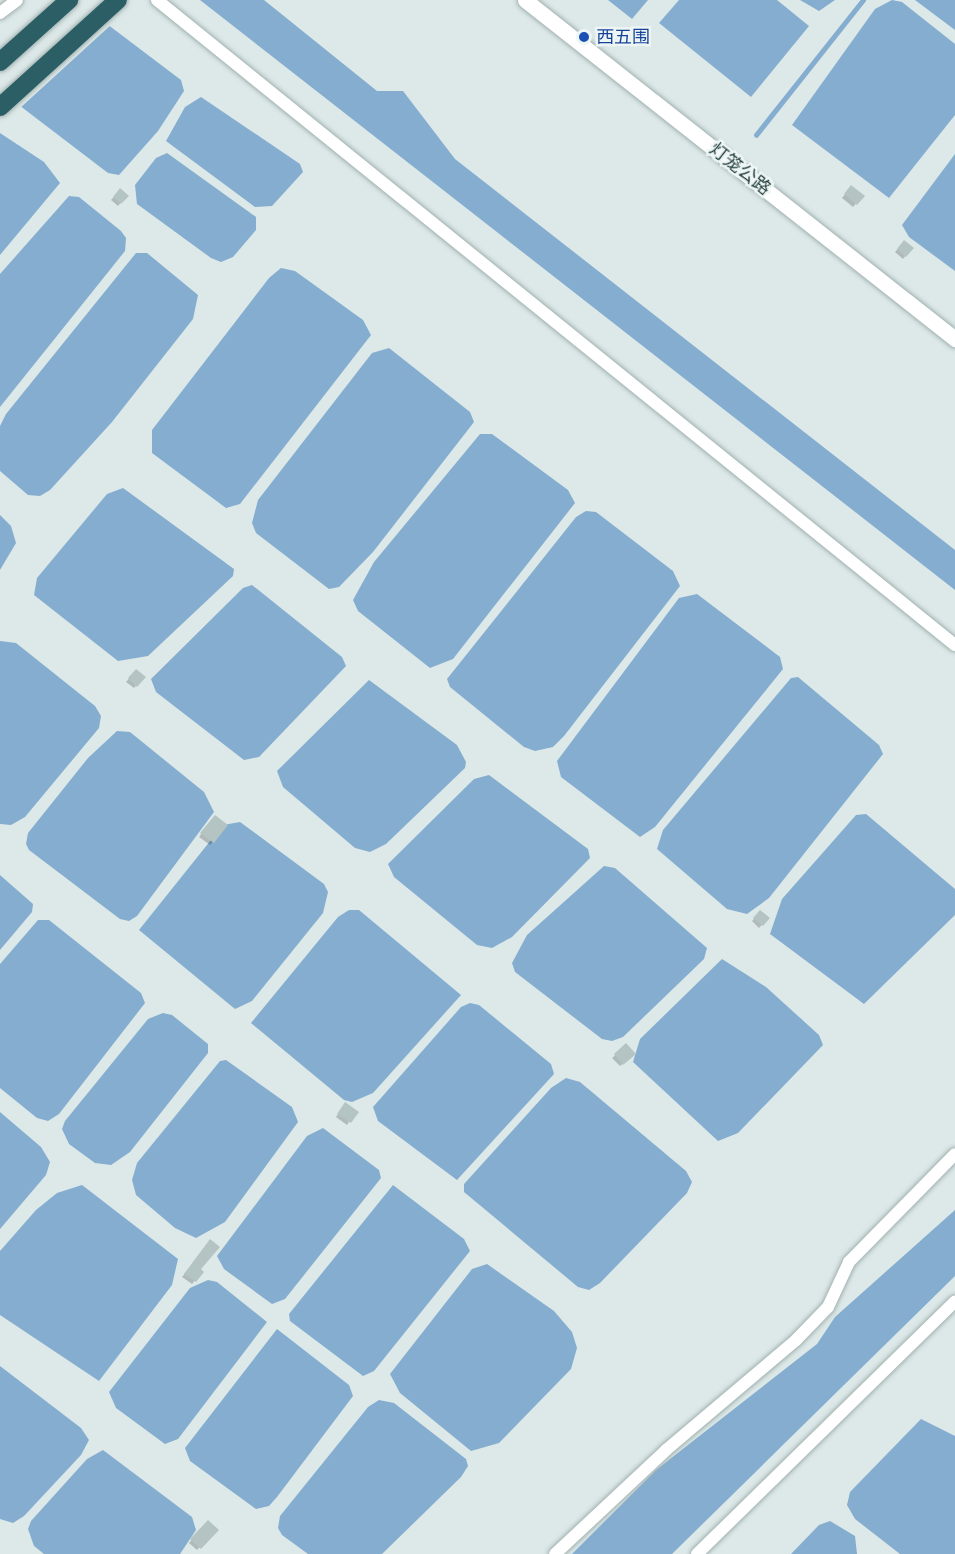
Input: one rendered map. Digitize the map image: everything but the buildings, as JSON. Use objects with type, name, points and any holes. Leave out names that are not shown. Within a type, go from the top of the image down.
[{"type":"highway","points":[[0,62],[69,0]]},
{"type":"highway","points":[[0,107],[118,0]]},
{"type":"street","points":[[0,13],[17,0]]},
{"type":"street","points":[[157,0],[955,645]]},
{"type":"street","name":"灯笼公路","points":[[525,0],[955,339]]},
{"type":"street","points":[[555,1554],[666,1450],[796,1340],[828,1307],[849,1262],[955,1154]]},
{"type":"street","points":[[698,1554],[955,1301]]},
{"type":"water","points":[[200,0],[264,0],[377,91],[403,91],[455,159],[955,550],[955,590]]},
{"type":"water","points":[[608,0],[648,0],[632,19]]},
{"type":"water","points":[[679,0],[777,0],[809,26],[751,97],[659,23]]},
{"type":"water","points":[[800,0],[835,0],[819,11]]},
{"type":"water","points":[[892,0],[902,2],[955,44],[955,115],[889,198],[792,125],[875,9]]},
{"type":"water","points":[[915,0],[955,0],[955,30]]},
{"type":"water","points":[[103,21],[181,80],[184,91],[158,131],[119,175],[108,173],[15,102]]},
{"type":"water","points":[[201,97],[300,164],[303,172],[272,206],[255,207],[166,141],[185,107]]},
{"type":"water","points":[[0,133],[44,162],[60,183],[0,255]]},
{"type":"water","points":[[167,153],[256,217],[256,230],[233,257],[221,262],[211,258],[137,204],[135,185],[156,158]]},
{"type":"water","points":[[955,154],[955,271],[909,237],[902,225]]},
{"type":"water","points":[[69,196],[79,197],[121,231],[126,238],[125,251],[0,407],[0,274]]},
{"type":"water","points":[[136,253],[147,253],[198,295],[193,319],[112,422],[50,490],[40,496],[28,495],[0,471],[0,426],[6,414]]},
{"type":"water","points":[[281,268],[295,271],[363,320],[371,335],[240,504],[226,508],[152,453],[152,430],[269,278]]},
{"type":"water","points":[[389,348],[470,412],[474,422],[373,552],[339,587],[329,589],[256,533],[252,523],[258,500],[372,353]]},
{"type":"water","points":[[480,434],[492,434],[568,490],[575,503],[453,659],[430,668],[358,611],[353,600],[374,562]]},
{"type":"water","points":[[123,488],[234,569],[233,576],[148,656],[118,661],[34,595],[37,578],[107,494]]},
{"type":"water","points":[[586,511],[596,512],[673,571],[680,586],[564,736],[553,747],[535,751],[524,747],[450,687],[447,679],[576,517]]},
{"type":"water","points":[[0,515],[11,526],[16,543],[0,570]]},
{"type":"water","points":[[252,585],[342,657],[346,666],[259,757],[244,760],[156,692],[151,679],[243,588]]},
{"type":"water","points":[[697,594],[780,657],[783,669],[655,827],[640,837],[561,777],[557,761],[679,598]]},
{"type":"water","points":[[0,641],[16,643],[95,706],[101,716],[99,728],[25,817],[11,825],[0,824]]},
{"type":"water","points":[[798,677],[879,745],[883,754],[769,898],[747,914],[727,909],[657,849],[663,830],[791,678]]},
{"type":"water","points":[[369,680],[457,745],[466,762],[465,768],[386,844],[370,852],[355,848],[283,787],[277,771]]},
{"type":"water","points":[[117,731],[130,732],[204,792],[214,812],[137,916],[129,921],[120,919],[29,850],[26,844],[28,833],[88,758]]},
{"type":"water","points":[[489,775],[588,849],[590,858],[512,937],[492,948],[477,945],[394,877],[388,864],[474,779]]},
{"type":"water","points":[[866,814],[955,889],[955,915],[864,1004],[770,934],[782,899],[856,815]]},
{"type":"water","points":[[240,822],[324,884],[328,892],[323,913],[252,1001],[235,1009],[139,930],[223,825]]},
{"type":"water","points":[[604,866],[615,868],[707,948],[704,959],[623,1037],[612,1041],[602,1039],[515,972],[512,963],[527,935]]},
{"type":"water","points":[[0,875],[33,904],[32,912],[0,950]]},
{"type":"water","points":[[349,910],[359,910],[461,995],[373,1093],[352,1102],[344,1100],[251,1023],[338,917]]},
{"type":"water","points":[[38,920],[49,920],[141,993],[145,1003],[59,1114],[48,1121],[37,1118],[0,1088],[0,964]]},
{"type":"water","points":[[722,959],[766,987],[819,1035],[823,1045],[738,1133],[718,1141],[633,1062],[640,1039]]},
{"type":"water","points":[[470,1003],[479,1005],[551,1064],[554,1074],[457,1180],[378,1121],[373,1107],[461,1007]]},
{"type":"water","points":[[163,1013],[172,1015],[208,1044],[208,1053],[130,1152],[111,1165],[95,1163],[69,1144],[62,1129],[65,1121],[148,1019]]},
{"type":"water","points":[[226,1060],[292,1107],[298,1122],[225,1222],[196,1238],[175,1228],[136,1195],[132,1180],[137,1163],[220,1061]]},
{"type":"water","points":[[566,1078],[580,1082],[686,1171],[692,1182],[687,1193],[600,1283],[589,1290],[578,1287],[464,1192],[464,1184],[551,1088]]},
{"type":"water","points":[[0,1112],[41,1147],[50,1162],[46,1175],[0,1229]]},
{"type":"water","points":[[323,1128],[379,1170],[381,1178],[285,1299],[272,1304],[224,1269],[217,1256],[307,1136]]},
{"type":"water","points":[[82,1185],[178,1259],[172,1285],[99,1381],[0,1315],[0,1251],[36,1210],[57,1193]]},
{"type":"water","points":[[393,1185],[464,1239],[470,1251],[374,1371],[363,1376],[290,1321],[289,1314]]},
{"type":"water","points":[[955,1210],[955,1276],[672,1554],[572,1554],[656,1470],[817,1344],[835,1317]]},
{"type":"water","points":[[487,1264],[554,1311],[572,1332],[577,1348],[571,1369],[499,1443],[471,1451],[400,1393],[390,1374],[472,1269]]},
{"type":"water","points":[[208,1280],[217,1282],[267,1322],[178,1439],[165,1444],[116,1408],[109,1392],[190,1288]]},
{"type":"water","points":[[277,1329],[349,1385],[353,1396],[277,1497],[269,1506],[256,1509],[190,1461],[185,1448]]},
{"type":"water","points":[[0,1366],[81,1428],[89,1440],[81,1455],[24,1516],[13,1523],[0,1519]]},
{"type":"water","points":[[379,1400],[394,1403],[466,1459],[468,1466],[461,1477],[382,1554],[308,1554],[282,1535],[278,1528],[280,1516],[368,1407]]},
{"type":"water","points":[[921,1419],[955,1436],[955,1554],[900,1554],[855,1519],[847,1505],[850,1492]]},
{"type":"water","points":[[103,1450],[192,1517],[196,1530],[180,1554],[44,1554],[34,1546],[28,1529],[31,1521],[87,1459]]},
{"type":"water","points":[[830,1521],[855,1536],[857,1554],[791,1554],[819,1525]]},
{"type":"pier","points":[[104,18],[112,24],[19,109],[13,104]]},
{"type":"waterway","points":[[756,135],[863,0]]},
{"type":"place","name":"西五围","points":[[584,37]]}]
